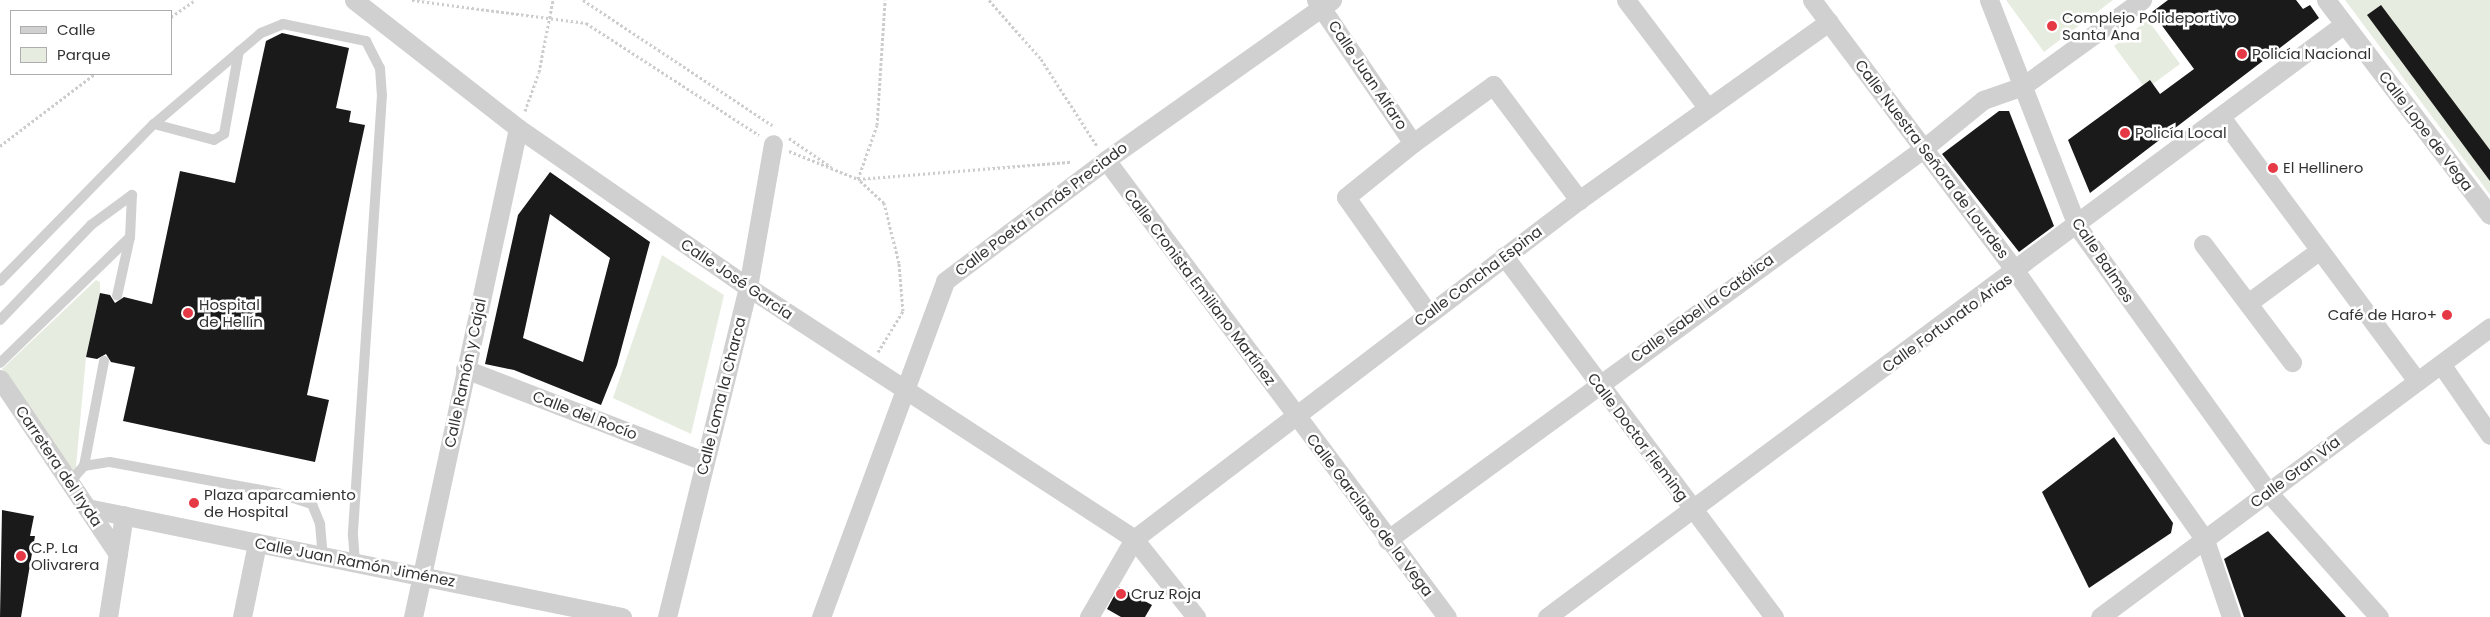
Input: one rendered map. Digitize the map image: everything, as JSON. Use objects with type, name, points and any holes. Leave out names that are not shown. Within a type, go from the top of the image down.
[{"type":"street","name":"Calle José García","points":[[354,0],[518,128],[904,391],[1134,539],[1196,617]]},
{"type":"street","points":[[1626,0],[1707,107]]},
{"type":"street","name":"Calle Nuestra Señora de Lourdes","points":[[1812,0],[2016,272],[2205,540],[2231,617]]},
{"type":"street","name":"Calle Balmes","points":[[1989,0],[2077,226],[2268,492],[2379,617]]},
{"type":"street","name":"Calle Isabel la Católica","points":[[1387,540],[1597,383],[1923,149],[1982,100],[2023,86],[2142,0]]},
{"type":"street","name":"Calle Lope de Vega","points":[[2326,0],[2490,215]]},
{"type":"street","name":"Calle Poeta Tomás Preciado","points":[[821,617],[945,281],[1106,160],[1324,3]]},
{"type":"street","name":"Calle Juan Alfaro","points":[[1324,3],[1413,143]]},
{"type":"street","name":"Calle Concha Espina","points":[[1134,539],[1428,312],[1707,107],[1829,22]]},
{"type":"street","name":"Calle Fortunato Arias","points":[[1547,617],[2016,272],[2344,24]]},
{"type":"street","name":"Calle Juan Alfaro","points":[[1428,312],[1346,196],[1413,143],[1493,85],[1579,200]]},
{"type":"street","points":[[2221,117],[2417,381]]},
{"type":"street","name":"Calle Ramón y Cajal","points":[[413,617],[518,128]]},
{"type":"street","name":"Calle Loma la Charca","points":[[667,617],[748,286],[773,144]]},
{"type":"street","name":"Calle Cronista Emiliano Martínez","points":[[1106,160],[1294,414]]},
{"type":"street","points":[[2203,244],[2292,362]]},
{"type":"street","points":[[2248,303],[2320,250]]},
{"type":"street","name":"Calle Doctor Fleming","points":[[1504,256],[1597,383],[1774,617]]},
{"type":"street","name":"Calle Gran Vía","points":[[2100,617],[2490,327]]},
{"type":"street","points":[[2441,364],[2490,435]]},
{"type":"street","name":"Calle del Rocío","points":[[465,368],[704,461]]},
{"type":"street","name":"Carretera del Iryda","points":[[0,378],[118,554]]},
{"type":"street","name":"Calle Garcilaso de la Vega","points":[[1294,414],[1387,540],[1447,617]]},
{"type":"street","name":"Calle Juan Ramón Jiménez","points":[[87,508],[323,556],[423,573],[622,617]]},
{"type":"street","points":[[108,617],[124,515]]},
{"type":"street","points":[[1089,617],[1134,539]]},
{"type":"street","points":[[242,617],[257,543]]},
{"type":"lane","points":[[0,282],[154,124],[238,51],[261,34],[283,24],[366,41],[380,68],[382,95],[353,535],[355,561]]},
{"type":"lane","points":[[154,124],[214,140],[224,134],[238,51]]},
{"type":"lane","points":[[0,320],[91,226],[132,195],[130,237],[117,296]]},
{"type":"lane","points":[[0,364],[130,237]]},
{"type":"lane","points":[[70,482],[84,466],[104,361]]},
{"type":"lane","points":[[84,466],[110,462],[278,493],[312,504],[320,524],[323,556]]},
{"type":"path","points":[[172,16],[195,0]]},
{"type":"path","points":[[412,0],[586,23],[773,144],[858,179],[884,203],[899,263],[903,311],[869,367]]},
{"type":"path","points":[[518,128],[539,72],[553,0]]},
{"type":"path","points":[[583,0],[836,170]]},
{"type":"path","points":[[858,179],[876,125],[885,0]]},
{"type":"path","points":[[989,0],[1041,60],[1106,160]]},
{"type":"path","points":[[0,146],[93,75]]},
{"type":"path","points":[[858,179],[1076,162]]},
{"type":"green space","name":"Complejo Polideportivo Santa Ana","points":[[2006,0],[2113,0],[2044,52]]},
{"type":"green space","points":[[2345,0],[2490,0],[2490,195],[2483,185]]},
{"type":"green space","points":[[2148,20],[2180,64],[2146,89],[2114,46]]},
{"type":"green space","points":[[662,255],[724,295],[691,434],[613,398]]},
{"type":"green space","points":[[96,280],[100,282],[100,293],[86,357],[75,477],[2,369]]},
{"type":"building","points":[[2168,0],[2296,0],[2303,9],[2310,5],[2319,18],[2090,193],[2068,140],[2150,80],[2160,94],[2194,69],[2152,12]]},
{"type":"building","points":[[2381,5],[2490,150],[2490,181],[2367,15]]},
{"type":"building","name":"Hospital de Hellín","points":[[282,33],[349,48],[336,108],[351,111],[349,122],[365,125],[307,395],[329,400],[315,462],[123,421],[135,367],[111,362],[106,354],[97,359],[86,357],[100,293],[110,295],[115,303],[124,297],[152,304],[180,171],[235,183],[266,41]]},
{"type":"building","points":[[1999,111],[2009,111],[2054,226],[2019,252],[1942,154]]},
{"type":"building","points":[[550,172],[650,242],[617,365],[601,405],[514,370],[485,364],[518,215]],"holes":[[[550,214],[610,258],[583,362],[523,338]]]},
{"type":"building","points":[[2114,437],[2173,523],[2171,533],[2089,588],[2042,492]]},
{"type":"building","points":[[2,510],[34,516],[30,536],[35,536],[21,617],[0,617]]},
{"type":"building","points":[[2268,531],[2346,617],[2244,617],[2224,559]]},
{"type":"building","name":"Cruz Roja","points":[[1119,587],[1152,605],[1145,617],[1121,617],[1107,609]]},
{"type":"place","name":"Complejo Polideportivo Santa Ana","points":[[2052,26]]},
{"type":"place","name":"Policía Nacional","points":[[2242,54]]},
{"type":"place","name":"Policía Local","points":[[2125,133]]},
{"type":"place","name":"El Hellinero","points":[[2273,168]]},
{"type":"place","name":"Hospital de Hellín","points":[[188,313]]},
{"type":"place","name":"Café de Haro+","points":[[2447,315]]},
{"type":"place","name":"Plaza aparcamiento de Hospital","points":[[194,503]]},
{"type":"place","name":"C.P. La Olivarera","points":[[21,556]]},
{"type":"place","name":"Cruz Roja","points":[[1121,594]]}]
